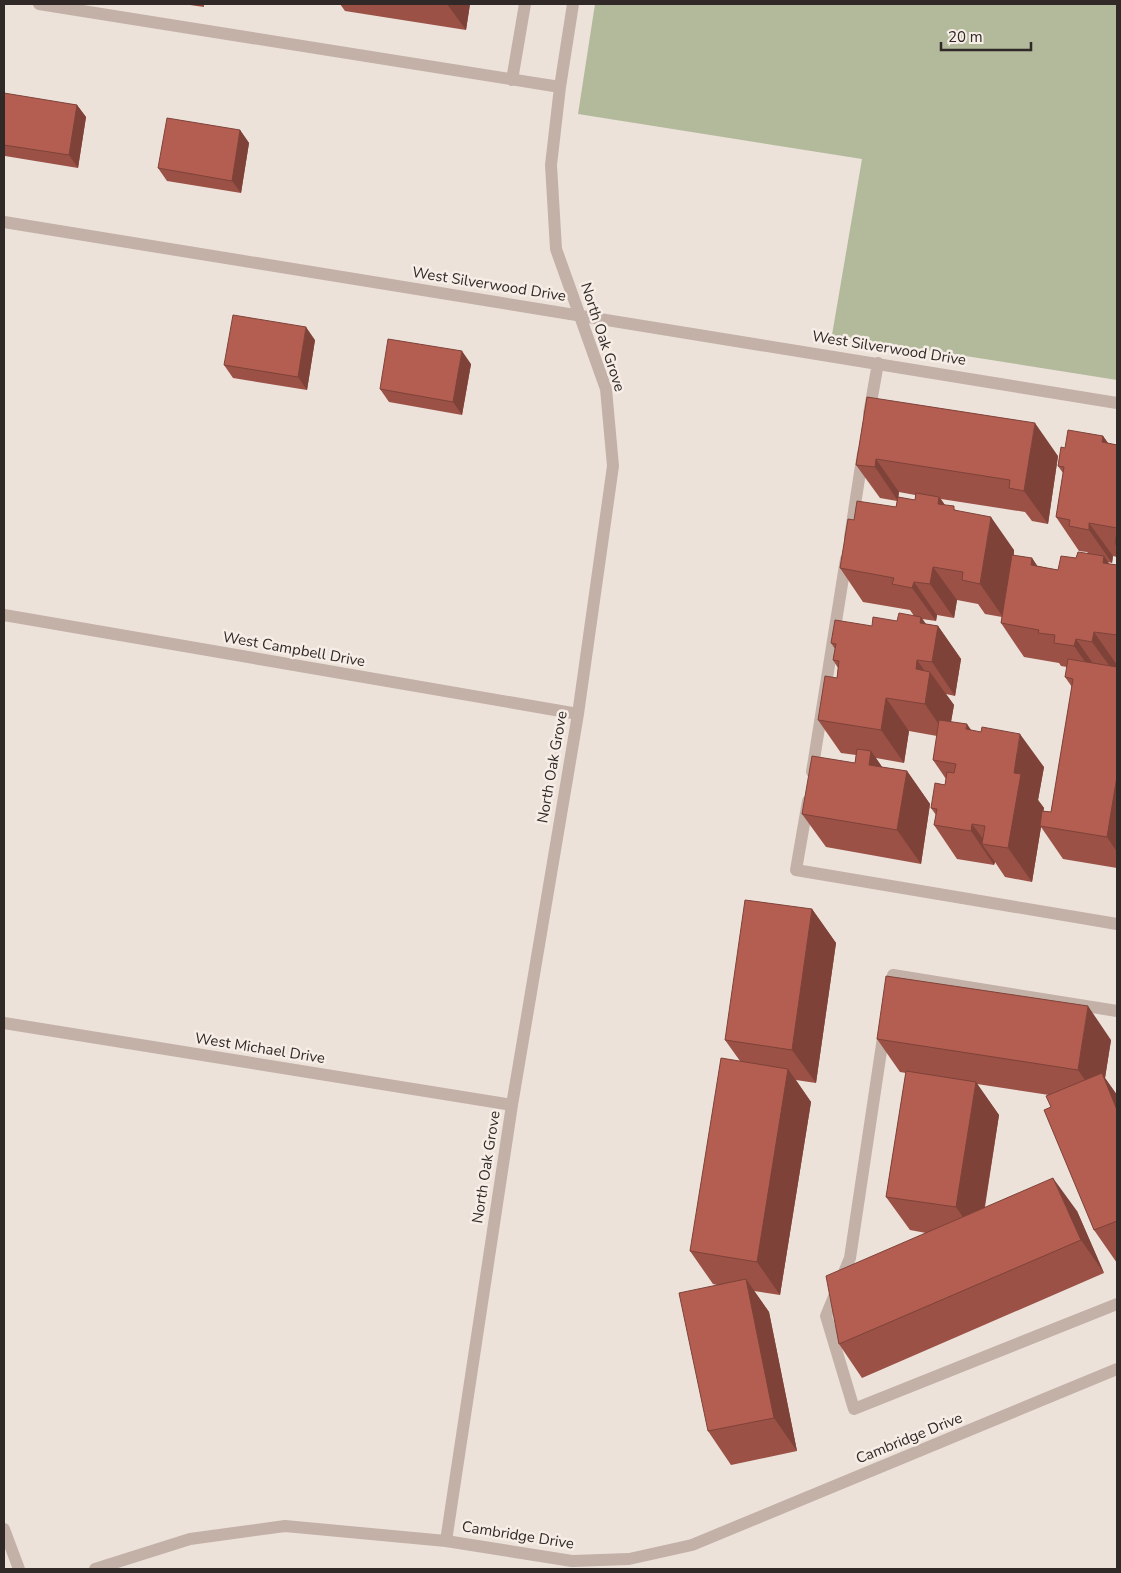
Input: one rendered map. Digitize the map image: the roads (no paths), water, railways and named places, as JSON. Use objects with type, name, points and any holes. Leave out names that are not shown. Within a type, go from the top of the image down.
[{"type":"street","points":[[39,4],[102,8],[560,87]]},
{"type":"street","points":[[512,80],[525,4]]},
{"type":"street","name":"North Oak Grove","points":[[446,1541],[512,1105],[578,714],[613,466],[606,389],[556,248],[551,165],[560,87],[573,4]]},
{"type":"street","name":"West Silverwood Drive","points":[[4,222],[1117,403]]},
{"type":"street","points":[[868,423],[878,363]]},
{"type":"street","points":[[865,442],[796,870],[1117,924]]},
{"type":"street","name":"West Campbell Drive","points":[[4,616],[578,714]]},
{"type":"street","points":[[1117,1011],[892,975],[850,1258],[826,1316],[854,1409],[1117,1304]]},
{"type":"street","name":"West Michael Drive","points":[[4,1023],[512,1105]]},
{"type":"street","name":"Cambridge Drive","points":[[95,1569],[190,1539],[285,1526],[446,1541],[572,1561],[629,1560],[692,1545],[1117,1370]]},
{"type":"street","points":[[4,1528],[18,1569]]}]
